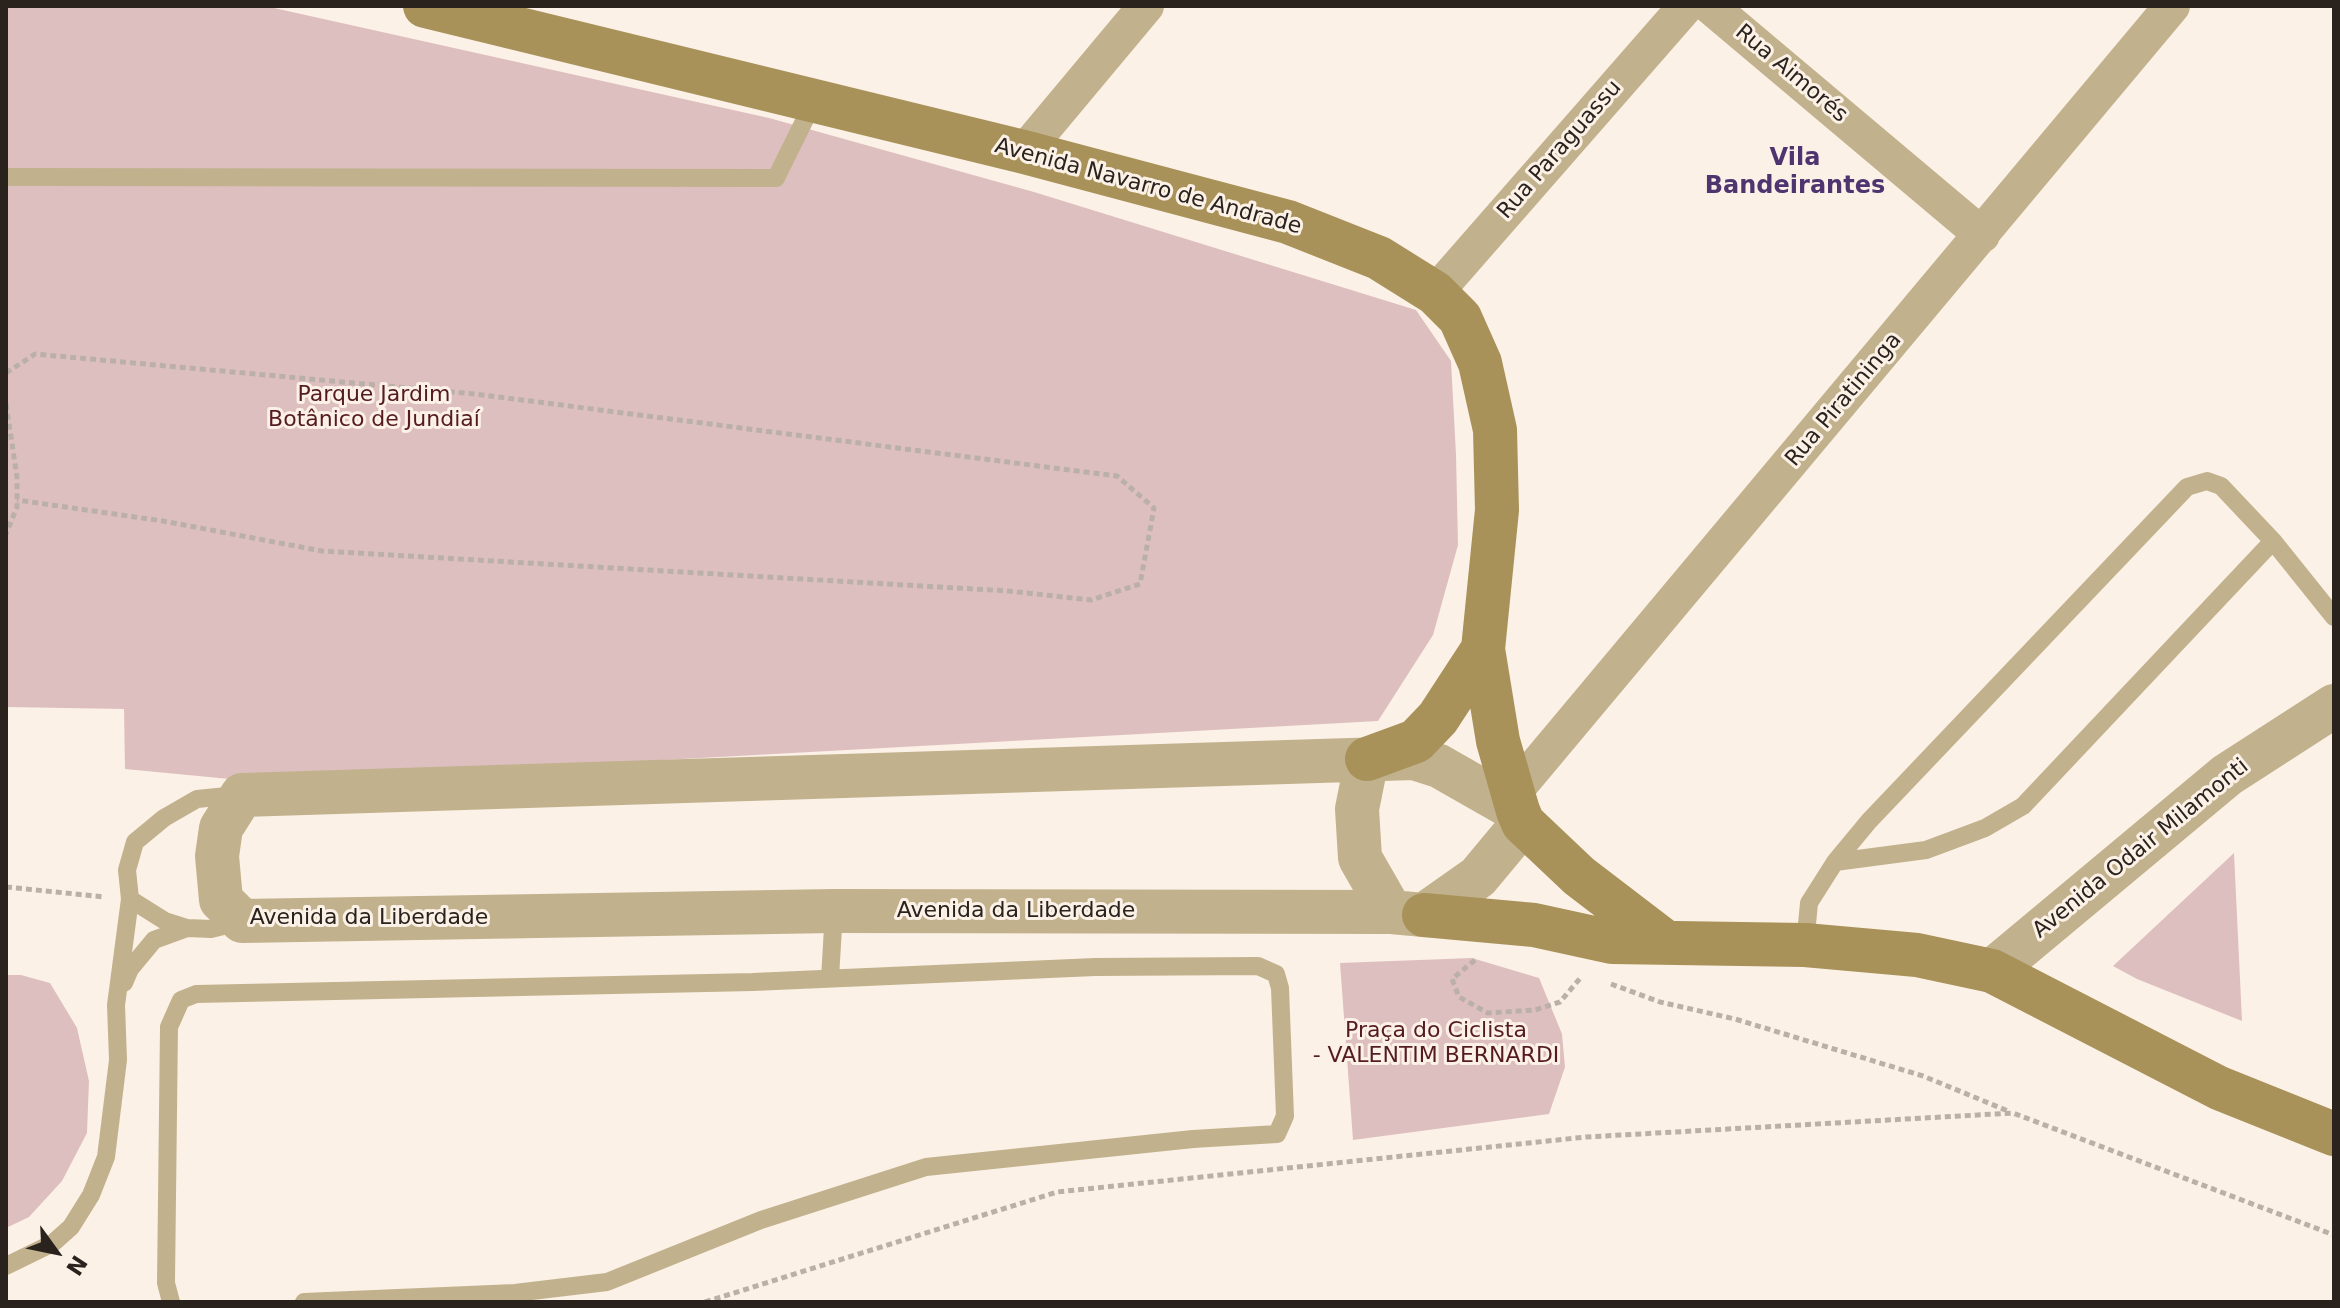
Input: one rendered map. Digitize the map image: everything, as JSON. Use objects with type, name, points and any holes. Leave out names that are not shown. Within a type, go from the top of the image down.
[{"type":"main road","name":"Avenida Navarro de Andrade","points":[[425,6],[1024,152],[1288,222],[1379,258],[1435,293],[1460,318],[1480,363],[1495,430],[1497,510],[1483,649],[1498,741],[1518,809],[1579,876],[1664,941]]},
{"type":"main road","points":[[1367,759],[1416,741],[1438,718],[1483,649]]},
{"type":"main road","points":[[1408,914],[1534,925],[1612,942],[1805,945],[1917,955],[1992,971],[2219,1088],[2334,1134]]},
{"type":"street","points":[[1024,152],[1146,6]]},
{"type":"street","name":"Rua Paraguassu","points":[[1435,293],[1686,6]]},
{"type":"street","name":"Rua Aimorés","points":[[1710,6],[1982,235]]},
{"type":"street","name":"Rua Piratininga","points":[[1518,809],[1982,235],[2172,6]]},
{"type":"street","name":"Avenida Odair Milamonti","points":[[1992,971],[2227,775],[2334,706]]},
{"type":"street","points":[[242,795],[1367,759],[1414,758],[1439,766],[1518,809],[1478,877],[1408,914],[1360,858],[1357,809],[1367,759]]},
{"type":"street","name":"Avenida da Liberdade","points":[[242,795],[221,828],[217,856],[221,900],[242,921],[834,911],[1408,914]]},
{"type":"lane","points":[[6,177],[776,178],[814,101]]},
{"type":"lane","points":[[1805,945],[1809,903],[1835,862],[1869,821],[2187,487],[2207,481],[2221,486],[2273,541],[2334,617]]},
{"type":"lane","points":[[1835,862],[1926,850],[1985,828],[2023,806],[2273,541]]},
{"type":"lane","points":[[6,1266],[53,1243],[71,1227],[91,1195],[106,1157],[118,1060],[116,1005],[130,899],[127,870],[135,842],[164,818],[197,799],[242,795]]},
{"type":"lane","points":[[130,899],[165,921],[187,928],[211,929],[242,921]]},
{"type":"lane","points":[[830,978],[834,911]]},
{"type":"lane","points":[[116,1005],[130,969],[154,940],[187,928]]},
{"type":"lane","points":[[171,1302],[166,1283],[169,1027],[181,1000],[196,994],[830,978],[1095,967],[1267,967],[1276,974],[1280,988],[1284,1124],[1277,1134],[1268,1137],[1193,1139],[926,1167],[761,1220],[607,1282],[515,1293],[304,1302]]},
{"type":"path","points":[[6,373],[35,354],[491,396],[1117,476],[1154,508],[1140,584],[1091,600],[1008,591],[322,551],[163,521],[17,500]]},
{"type":"path","points":[[6,404],[17,500],[6,534]]},
{"type":"path","points":[[6,887],[130,899]]},
{"type":"path","points":[[1485,955],[1471,962],[1452,979],[1459,997],[1488,1013],[1535,1010],[1560,1002],[1583,974]]},
{"type":"path","points":[[1573,967],[1596,979]]},
{"type":"path","points":[[1609,983],[1660,1002],[1735,1019],[1923,1076],[2334,1235]]},
{"type":"path","points":[[705,1302],[1057,1192],[1586,1137],[2013,1113]]},
{"type":"green space","name":"Parque Jardim Botânico de Jundiaí","points":[[6,6],[265,6],[769,118],[1034,192],[1416,310],[1451,361],[1456,455],[1458,545],[1433,635],[1378,721],[261,782],[125,769],[124,709],[6,707]]},
{"type":"green space","points":[[2234,853],[2242,1021],[2137,979],[2113,966]]},
{"type":"green space","name":"Praça do Ciclista - VALENTIM BERNARDI","points":[[1472,958],[1539,978],[1562,1034],[1565,1067],[1549,1114],[1353,1140],[1340,963]]},
{"type":"green space","points":[[6,975],[21,975],[50,983],[77,1028],[89,1081],[87,1133],[62,1181],[29,1217],[6,1228]]},
{"type":"district","name":"Vila Bandeirantes","points":[[1795,173]]}]
